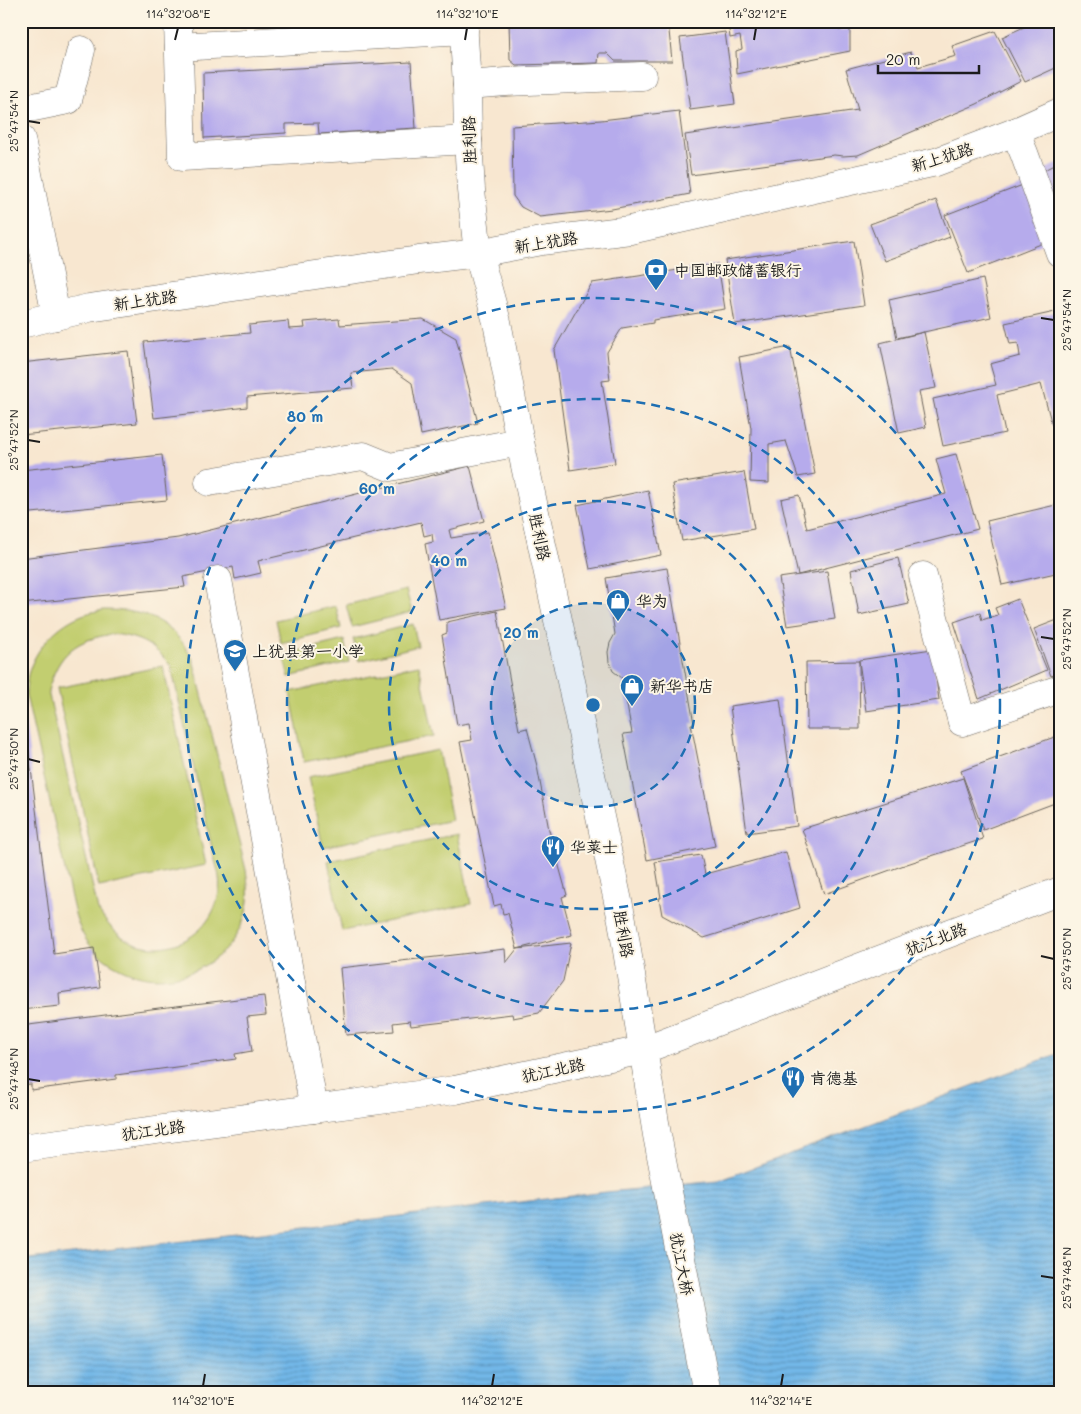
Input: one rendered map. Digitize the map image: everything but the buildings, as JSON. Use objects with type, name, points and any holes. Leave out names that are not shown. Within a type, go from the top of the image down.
[{"type":"street","points":[[464,25],[179,34],[182,157],[468,140]]},
{"type":"street","name":"胜利路","points":[[464,25],[471,190],[478,253],[497,322],[520,442],[622,920],[657,1135]]},
{"type":"street","points":[[21,112],[24,109],[68,100],[80,50]]},
{"type":"street","points":[[467,86],[506,82],[642,76]]},
{"type":"street","name":"新上犹路","points":[[21,324],[89,308],[478,253],[541,241],[630,230],[936,162],[1015,132],[1060,112]]},
{"type":"street","points":[[1015,132],[1060,253]]},
{"type":"street","points":[[21,139],[56,316]]},
{"type":"street","points":[[209,482],[363,456],[390,467],[520,442]]},
{"type":"street","points":[[923,576],[962,722],[1060,689]]},
{"type":"street","points":[[218,580],[314,1109]]},
{"type":"street","name":"犹江北路","points":[[21,1148],[456,1090],[643,1050],[1060,891]]},
{"type":"street","name":"犹江大桥","points":[[657,1135],[707,1393]]},
{"type":"green space","points":[[406,590],[412,612],[352,627],[346,605]]},
{"type":"green space","points":[[336,606],[341,628],[281,643],[276,620]]},
{"type":"green space","points":[[102,610],[134,612],[152,618],[177,636],[193,659],[246,870],[248,901],[239,930],[229,946],[215,959],[199,969],[182,975],[163,978],[144,977],[126,971],[102,958],[85,938],[73,907],[26,695],[31,665],[49,638],[75,618]],"holes":[[[114,634],[146,643],[158,652],[171,666],[219,878],[219,891],[215,908],[207,922],[196,933],[168,946],[152,947],[136,944],[121,936],[111,927],[98,910],[48,691],[57,667],[70,650],[79,644],[101,636]]]},
{"type":"green space","points":[[413,624],[418,646],[359,661],[353,639]]},
{"type":"green space","points":[[344,640],[349,662],[289,677],[283,655]]},
{"type":"green space","points":[[419,665],[434,736],[304,762],[290,692]]},
{"type":"green space","points":[[163,666],[206,865],[99,887],[57,688]]},
{"type":"green space","points":[[438,750],[452,820],[323,847],[308,777]]},
{"type":"green space","points":[[457,834],[471,904],[342,931],[328,861]]},
{"type":"water","points":[[1060,1053],[1060,1393],[21,1393],[21,1260],[607,1192],[718,1181]]},
{"type":"place","name":"中国邮政储蓄银行","points":[[656,291]]},
{"type":"place","name":"华为","points":[[618,622]]},
{"type":"place","name":"上犹县第一小学","points":[[235,672]]},
{"type":"place","name":"新华书店","points":[[632,707]]},
{"type":"place","name":"华莱士","points":[[553,868]]},
{"type":"place","name":"肯德基","points":[[793,1099]]}]
